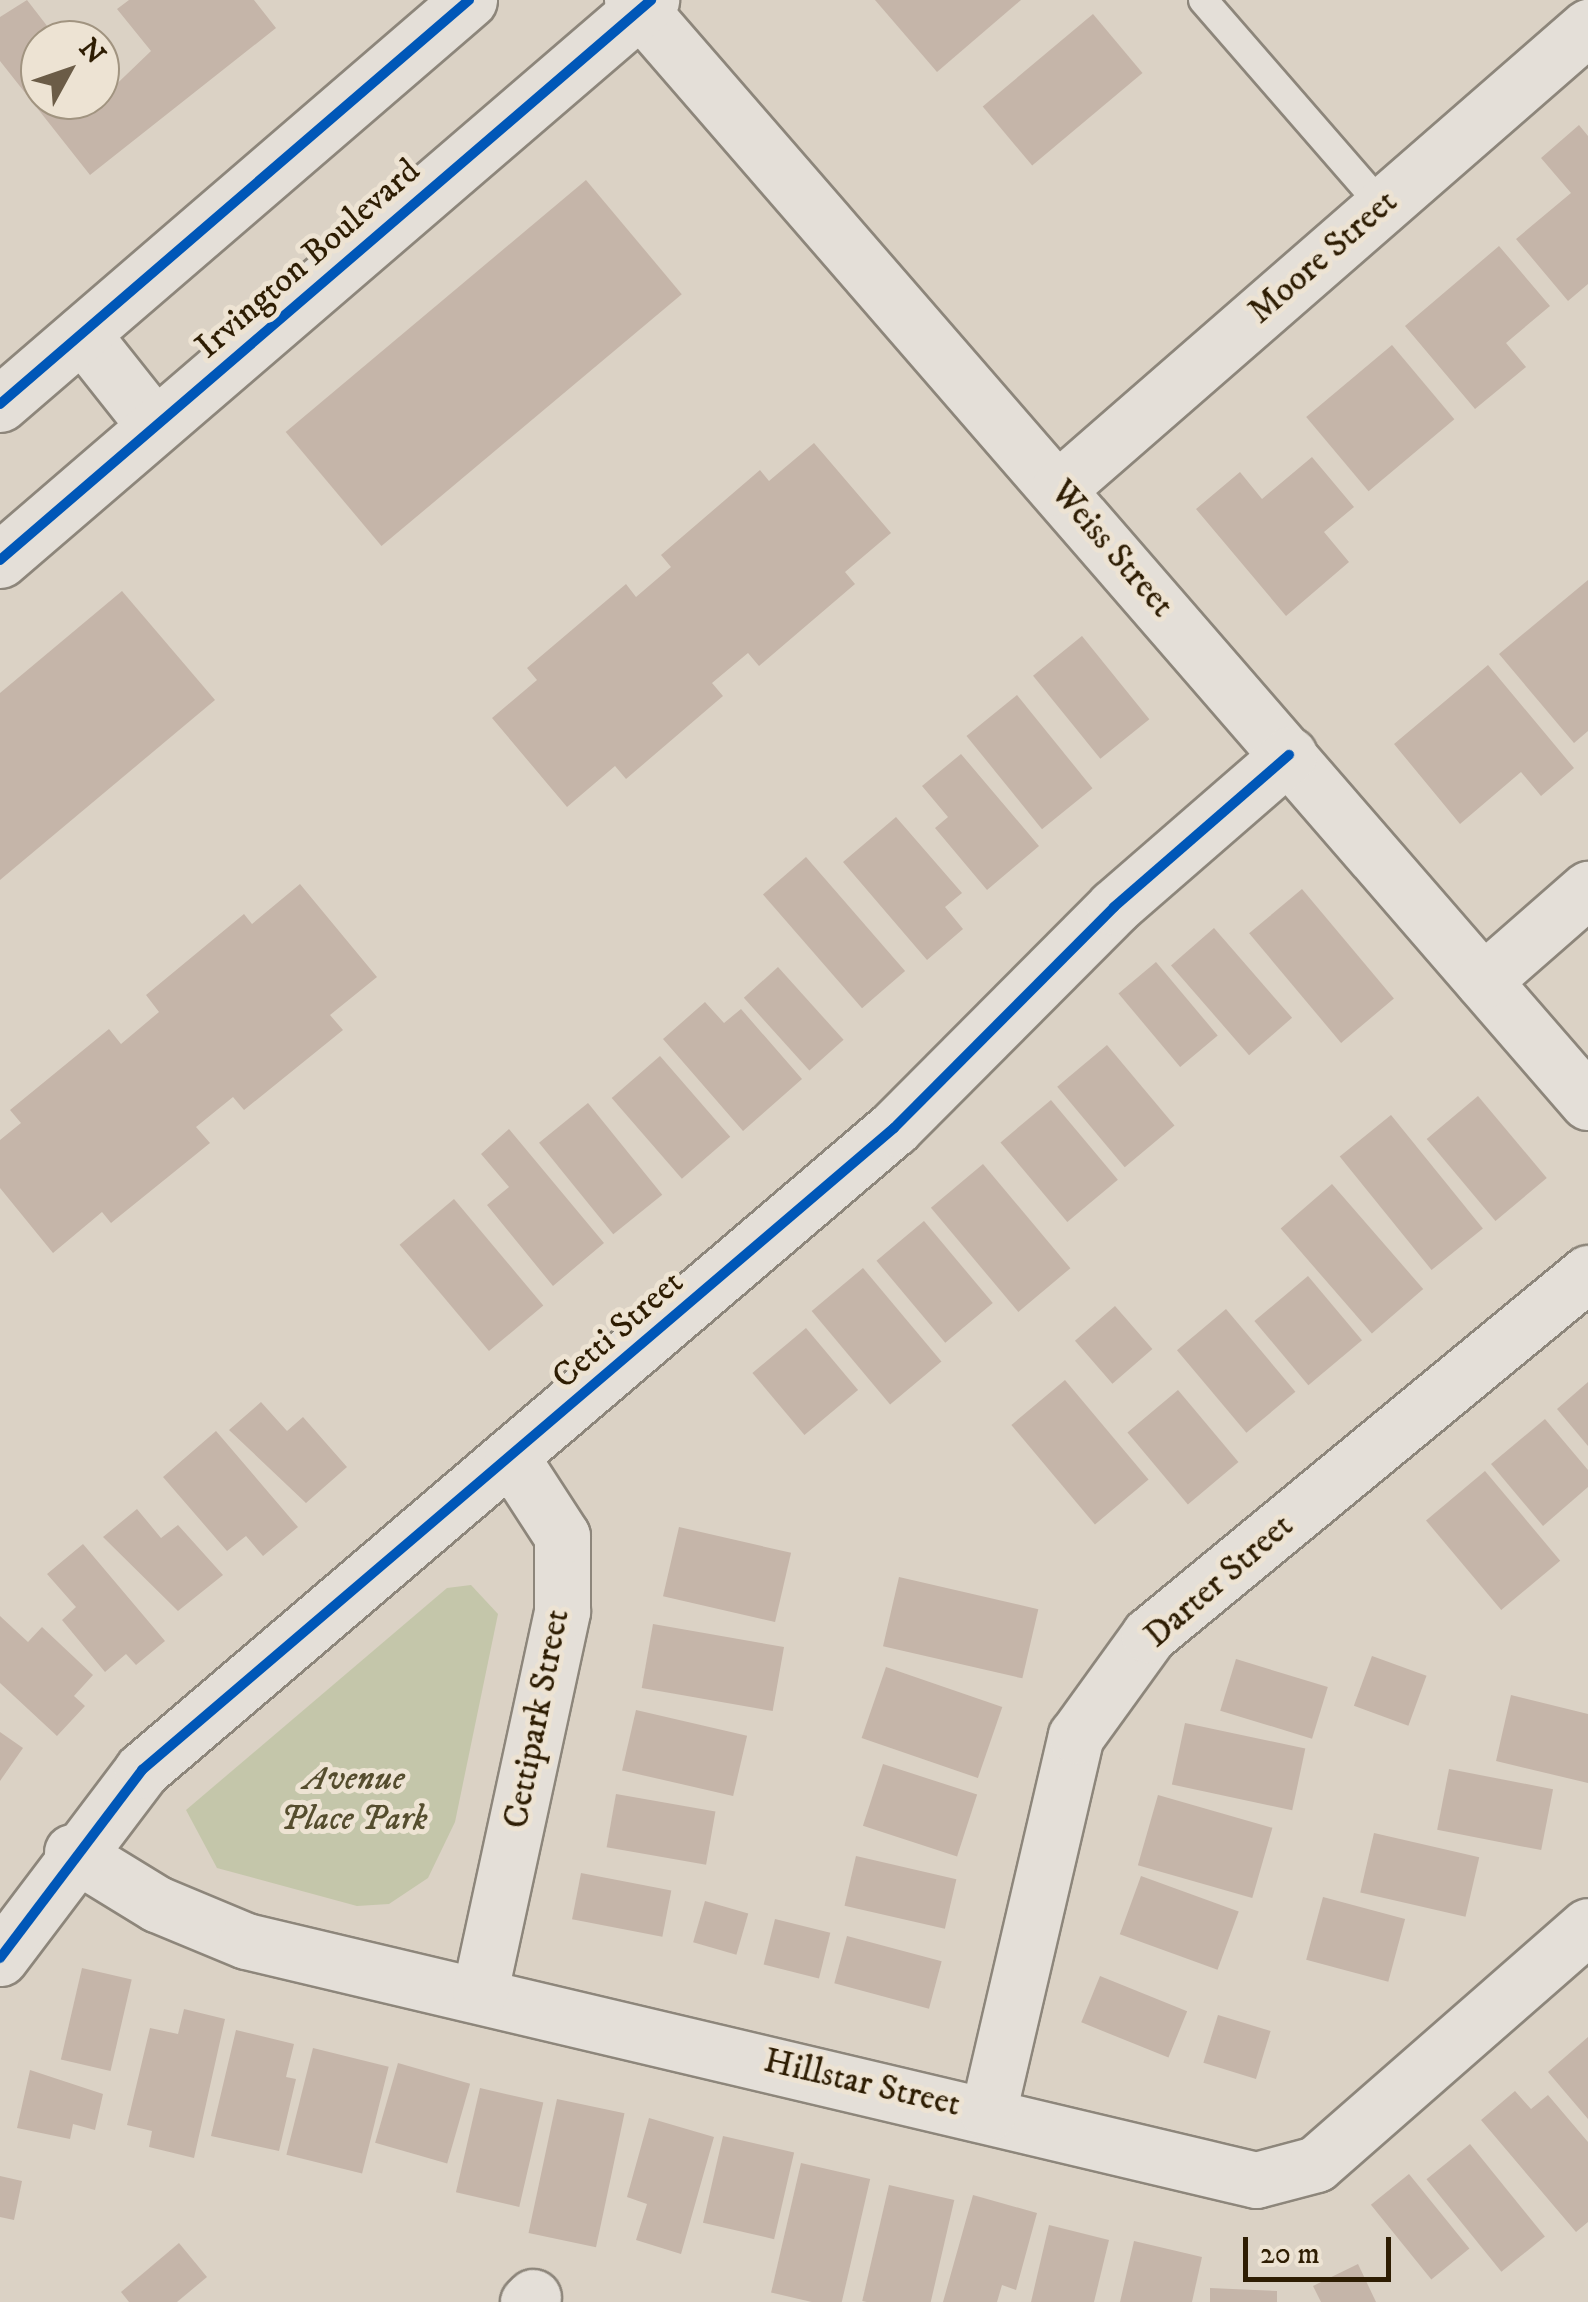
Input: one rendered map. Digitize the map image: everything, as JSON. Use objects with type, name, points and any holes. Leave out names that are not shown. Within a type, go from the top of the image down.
[{"type":"street","points":[[0,404],[469,0]]},
{"type":"street","name":"Irvington Boulevard","points":[[0,560],[641,3]]},
{"type":"street","name":"Weiss Street","points":[[641,3],[1588,1102]]},
{"type":"street","name":"Moore Street","points":[[1059,488],[1588,27]]},
{"type":"street","points":[[82,334],[155,426]]},
{"type":"street","name":"Cetti Street","points":[[0,1958],[72,1852],[142,1770],[512,1459],[894,1128],[1114,907],[1289,755]]},
{"type":"street","points":[[1483,982],[1588,889]]},
{"type":"street","name":"Darter Street","points":[[988,2113],[1076,1736],[1149,1635],[1588,1273]]},
{"type":"street","name":"Cettipark Street","points":[[480,1992],[562,1610],[562,1536],[512,1459]]},
{"type":"street","name":"Hillstar Street","points":[[72,1852],[157,1904],[246,1941],[480,1992],[1256,2180],[1316,2164],[1588,1926]]},
{"type":"lane","points":[[1203,0],[1382,206]]},
{"type":"green space","name":"Avenue Place Park","points":[[471,1585],[498,1614],[455,1822],[428,1878],[389,1904],[357,1906],[217,1868],[186,1810],[447,1588]]},
{"type":"building","points":[[27,0],[42,20],[20,20],[20,86],[0,61],[0,17]]},
{"type":"building","points":[[129,0],[254,0],[276,28],[90,175],[47,120],[120,120],[120,81],[151,51],[117,9]]},
{"type":"building","points":[[875,0],[1021,0],[937,72]]},
{"type":"building","points":[[1093,14],[1142,73],[1032,166],[983,107]]},
{"type":"building","points":[[1579,125],[1588,136],[1588,284],[1568,301],[1516,239],[1571,193],[1541,158]]},
{"type":"building","points":[[586,180],[682,294],[381,546],[286,432]]},
{"type":"building","points":[[1499,246],[1550,306],[1506,343],[1526,367],[1475,409],[1405,326]]},
{"type":"building","points":[[1392,345],[1454,419],[1369,491],[1306,417]]},
{"type":"building","points":[[814,443],[891,533],[845,572],[855,584],[759,666],[748,653],[712,683],[723,696],[626,779],[615,766],[567,807],[492,718],[537,680],[527,668],[626,584],[636,597],[671,567],[661,555],[760,470],[769,481]]},
{"type":"building","points":[[1312,457],[1354,507],[1324,532],[1349,562],[1286,616],[1196,509],[1240,472],[1262,499]]},
{"type":"building","points":[[1588,580],[1588,731],[1574,743],[1499,654]]},
{"type":"building","points":[[122,591],[215,700],[0,880],[0,693]]},
{"type":"building","points":[[1082,636],[1149,719],[1100,759],[1033,676]]},
{"type":"building","points":[[1488,665],[1574,768],[1541,796],[1521,772],[1460,824],[1394,744]]},
{"type":"building","points":[[1017,695],[1093,788],[1042,829],[966,736]]},
{"type":"building","points":[[961,754],[1039,846],[987,890],[935,828],[948,817],[922,786]]},
{"type":"building","points":[[896,817],[962,893],[945,907],[963,929],[927,960],[843,862]]},
{"type":"building","points":[[806,857],[905,971],[862,1008],[763,894]]},
{"type":"building","points":[[300,884],[377,977],[330,1015],[343,1030],[244,1110],[233,1097],[196,1127],[210,1143],[111,1223],[102,1212],[53,1253],[0,1188],[0,1140],[21,1123],[10,1110],[109,1029],[121,1044],[159,1012],[146,995],[244,914],[252,924]]},
{"type":"building","points":[[1302,889],[1394,999],[1341,1043],[1249,933]]},
{"type":"building","points":[[1214,928],[1292,1018],[1249,1055],[1171,965]]},
{"type":"building","points":[[1156,962],[1218,1036],[1180,1067],[1118,993]]},
{"type":"building","points":[[778,967],[844,1040],[809,1071],[744,998]]},
{"type":"building","points":[[705,1002],[724,1023],[741,1009],[802,1079],[743,1131],[663,1039]]},
{"type":"building","points":[[1107,1045],[1174,1125],[1125,1167],[1057,1087]]},
{"type":"building","points":[[660,1056],[730,1137],[682,1179],[612,1098]]},
{"type":"building","points":[[1478,1096],[1547,1178],[1495,1221],[1427,1139]]},
{"type":"building","points":[[1051,1100],[1118,1180],[1067,1222],[1000,1142]]},
{"type":"building","points":[[588,1103],[662,1195],[613,1234],[539,1143]]},
{"type":"building","points":[[1391,1115],[1483,1228],[1432,1270],[1340,1157]]},
{"type":"building","points":[[509,1129],[604,1243],[553,1286],[487,1205],[509,1187],[481,1154]]},
{"type":"building","points":[[983,1164],[1070,1268],[1018,1312],[931,1208]]},
{"type":"building","points":[[1332,1184],[1423,1289],[1372,1334],[1281,1229]]},
{"type":"building","points":[[454,1199],[543,1305],[489,1351],[400,1245]]},
{"type":"building","points":[[924,1221],[993,1303],[945,1343],[877,1261]]},
{"type":"building","points":[[863,1268],[941,1361],[890,1405],[812,1311]]},
{"type":"building","points":[[1308,1276],[1362,1340],[1308,1385],[1254,1321]]},
{"type":"building","points":[[1115,1306],[1152,1349],[1112,1384],[1075,1341]]},
{"type":"building","points":[[1226,1309],[1295,1392],[1246,1433],[1177,1350]]},
{"type":"building","points":[[806,1328],[858,1390],[804,1435],[752,1373]]},
{"type":"building","points":[[1065,1380],[1149,1480],[1095,1525],[1011,1425]]},
{"type":"building","points":[[1588,1382],[1588,1446],[1557,1409]]},
{"type":"building","points":[[1178,1390],[1238,1462],[1188,1504],[1127,1432]]},
{"type":"building","points":[[261,1402],[287,1431],[303,1417],[347,1467],[306,1503],[229,1430]]},
{"type":"building","points":[[1545,1419],[1588,1470],[1588,1487],[1543,1526],[1491,1464]]},
{"type":"building","points":[[216,1431],[298,1527],[263,1556],[246,1536],[227,1551],[163,1477]]},
{"type":"building","points":[[1485,1471],[1560,1561],[1501,1610],[1426,1520]]},
{"type":"building","points":[[137,1509],[161,1538],[178,1525],[223,1575],[178,1611],[103,1537]]},
{"type":"building","points":[[679,1527],[791,1553],[775,1622],[663,1596]]},
{"type":"building","points":[[83,1544],[165,1641],[136,1665],[126,1654],[105,1672],[62,1620],[76,1607],[47,1574]]},
{"type":"building","points":[[899,1577],[1038,1609],[1022,1678],[883,1646]]},
{"type":"building","points":[[0,1616],[28,1642],[42,1627],[93,1675],[74,1696],[85,1706],[57,1736],[0,1683]]},
{"type":"building","points":[[653,1624],[784,1647],[773,1711],[642,1688]]},
{"type":"building","points":[[1372,1656],[1427,1676],[1408,1726],[1354,1706]]},
{"type":"building","points":[[1236,1659],[1328,1687],[1312,1739],[1220,1711]]},
{"type":"building","points":[[886,1667],[1002,1707],[978,1778],[862,1738]]},
{"type":"building","points":[[1511,1695],[1588,1714],[1588,1783],[1496,1761]]},
{"type":"building","points":[[636,1710],[747,1736],[733,1796],[622,1770]]},
{"type":"building","points":[[1185,1723],[1305,1749],[1292,1810],[1172,1785]]},
{"type":"building","points":[[0,1732],[23,1748],[0,1781]]},
{"type":"building","points":[[883,1764],[977,1795],[957,1856],[863,1826]]},
{"type":"building","points":[[1449,1769],[1553,1789],[1541,1850],[1437,1830]]},
{"type":"building","points":[[616,1794],[715,1812],[706,1865],[607,1847]]},
{"type":"building","points":[[1158,1795],[1272,1828],[1252,1898],[1138,1865]]},
{"type":"building","points":[[1374,1833],[1479,1857],[1466,1917],[1360,1892]]},
{"type":"building","points":[[856,1856],[956,1879],[945,1929],[845,1906]]},
{"type":"building","points":[[581,1873],[671,1891],[662,1937],[572,1919]]},
{"type":"building","points":[[1141,1876],[1239,1912],[1218,1970],[1120,1934]]},
{"type":"building","points":[[1323,1897],[1405,1919],[1388,1982],[1306,1960]]},
{"type":"building","points":[[705,1901],[748,1913],[736,1955],[693,1942]]},
{"type":"building","points":[[775,1919],[830,1933],[819,1978],[764,1965]]},
{"type":"building","points":[[847,1936],[942,1961],[929,2009],[834,1983]]},
{"type":"building","points":[[82,1968],[132,1979],[111,2071],[61,2060]]},
{"type":"building","points":[[1100,1976],[1187,2011],[1168,2058],[1081,2022]]},
{"type":"building","points":[[184,2009],[225,2019],[194,2158],[149,2147],[152,2131],[127,2125],[150,2028],[178,2034]]},
{"type":"building","points":[[1218,2015],[1271,2031],[1256,2079],[1203,2063]]},
{"type":"building","points":[[236,2030],[294,2044],[286,2077],[296,2079],[279,2151],[211,2136]]},
{"type":"building","points":[[1588,2037],[1588,2119],[1548,2072]]},
{"type":"building","points":[[313,2048],[389,2067],[362,2174],[286,2155]]},
{"type":"building","points":[[398,2063],[470,2084],[447,2163],[375,2143]]},
{"type":"building","points":[[30,2070],[103,2094],[95,2130],[73,2124],[70,2139],[17,2128]]},
{"type":"building","points":[[480,2088],[543,2103],[519,2207],[456,2192]]},
{"type":"building","points":[[1515,2091],[1531,2109],[1548,2095],[1588,2142],[1588,2222],[1576,2232],[1481,2120]]},
{"type":"building","points":[[557,2099],[624,2113],[596,2247],[529,2233]]},
{"type":"building","points":[[649,2118],[714,2137],[681,2254],[636,2240],[647,2204],[627,2197]]},
{"type":"building","points":[[723,2136],[794,2152],[774,2239],[703,2223]]},
{"type":"building","points":[[1470,2144],[1545,2236],[1501,2272],[1426,2179]]},
{"type":"building","points":[[801,2163],[870,2179],[842,2302],[812,2302],[771,2293]]},
{"type":"building","points":[[1409,2174],[1469,2249],[1431,2279],[1371,2205]]},
{"type":"building","points":[[0,2176],[22,2181],[14,2220],[0,2217]]},
{"type":"building","points":[[889,2185],[954,2200],[931,2302],[862,2301]]},
{"type":"building","points":[[973,2195],[1037,2213],[1016,2290],[1002,2285],[997,2302],[943,2302]]},
{"type":"building","points":[[1049,2225],[1109,2240],[1094,2302],[1031,2302]]},
{"type":"building","points":[[1134,2241],[1202,2257],[1192,2302],[1120,2302]]},
{"type":"building","points":[[179,2243],[207,2277],[177,2302],[129,2302],[121,2292]]},
{"type":"building","points":[[1358,2264],[1376,2302],[1321,2302],[1313,2286]]},
{"type":"building","points":[[1210,2288],[1277,2291],[1277,2302],[1210,2302]]},
{"type":"cycle path","points":[[0,404],[469,0]]},
{"type":"cycle path","points":[[0,560],[651,0]]},
{"type":"cycle path","points":[[0,1958],[142,1770],[894,1128],[1114,907],[1289,755]]}]
